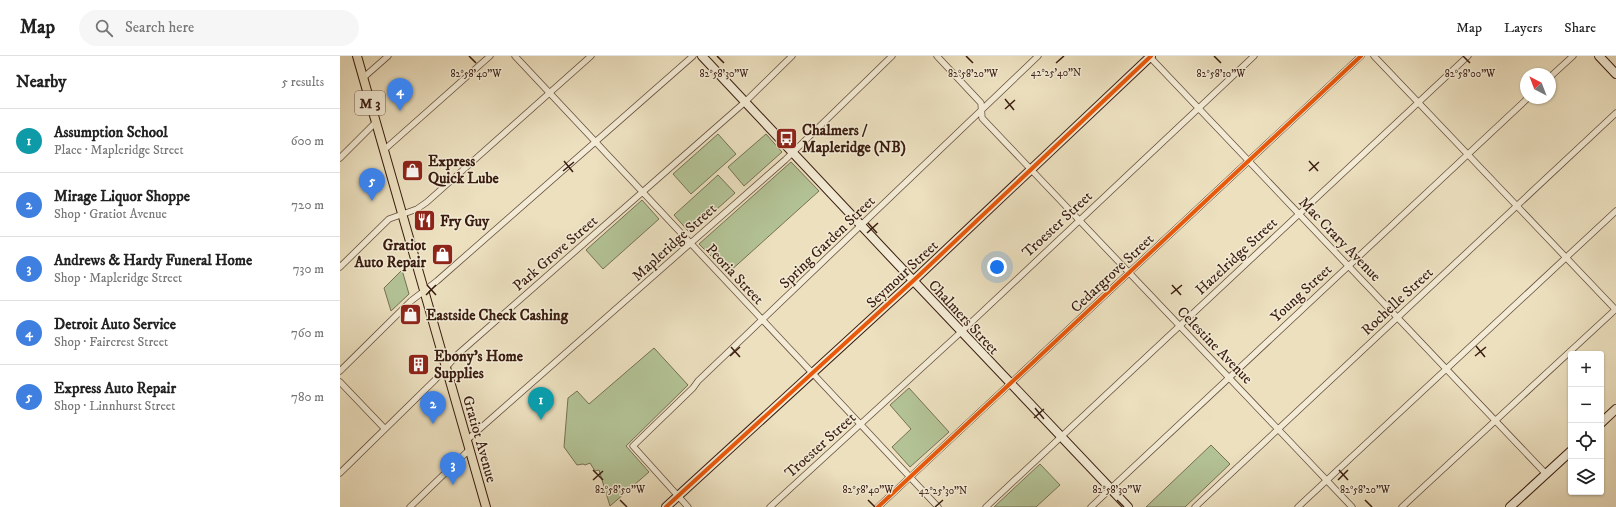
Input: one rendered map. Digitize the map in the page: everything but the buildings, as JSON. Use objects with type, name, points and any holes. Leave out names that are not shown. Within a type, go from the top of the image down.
[{"type":"main road","name":"Gratiot Avenue","points":[[357,56],[486,507]]},
{"type":"street","points":[[363,78],[388,56]]},
{"type":"street","points":[[384,150],[490,56]]},
{"type":"street","name":"Peoria Street","points":[[515,56],[938,507]]},
{"type":"street","points":[[340,267],[388,219],[417,209],[426,202],[591,56]]},
{"type":"street","points":[[340,371],[411,301],[424,292],[693,56]]},
{"type":"street","name":"Chalmers Street","points":[[702,56],[961,332],[1128,507]]},
{"type":"street","name":"Park Grove Street","points":[[340,473],[474,340],[745,102],[792,56]]},
{"type":"street","name":"Mapleridge Street","points":[[466,440],[792,153],[892,56]]},
{"type":"street","name":"Celestine Avenue","points":[[937,56],[981,103],[982,118],[1352,507]]},
{"type":"street","name":"Spring Garden Street","points":[[678,496],[632,446],[1038,56]]},
{"type":"street","name":"Mac Crary Avenue","points":[[1150,56],[1546,474]]},
{"type":"street","name":"Seymour Street","points":[[666,507],[913,281],[1150,56]]},
{"type":"street","name":"Troester Street","points":[[770,507],[961,332],[1254,56]]},
{"type":"street","name":"Cedargrove Street","points":[[878,507],[1130,273],[1248,160],[1360,56]]},
{"type":"street","points":[[1374,56],[1616,309],[1402,507]]},
{"type":"street","name":"Hazelridge Street","points":[[986,507],[1468,56]]},
{"type":"street","points":[[1556,72],[1573,56]]},
{"type":"street","points":[[1599,56],[1616,74]]},
{"type":"street","name":"Young Street","points":[[1091,507],[1522,104]]},
{"type":"street","name":"Rochelle Street","points":[[1195,507],[1616,113]]},
{"type":"street","points":[[340,158],[376,122]]},
{"type":"street","points":[[1298,507],[1616,211]]},
{"type":"street","points":[[340,382],[385,429]]},
{"type":"street","points":[[1604,420],[1616,409]]},
{"type":"street","points":[[410,507],[470,450]]},
{"type":"street","points":[[1510,507],[1568,454]]},
{"type":"street","points":[[678,496],[688,507]]},
{"type":"green space","points":[[718,134],[736,154],[691,194],[673,174]]},
{"type":"green space","points":[[766,134],[782,152],[744,186],[728,167]]},
{"type":"green space","points":[[791,162],[819,191],[728,273],[699,244]]},
{"type":"green space","points":[[718,175],[735,193],[690,233],[674,215]]},
{"type":"green space","points":[[642,200],[659,219],[603,269],[586,250]]},
{"type":"green space","points":[[402,270],[409,294],[391,311],[384,288]]},
{"type":"green space","points":[[654,348],[688,385],[626,446],[649,472],[610,506],[599,470],[595,471],[590,463],[585,465],[577,465],[564,447],[568,398],[577,391],[589,404]]},
{"type":"green space","points":[[909,388],[949,432],[910,467],[892,447],[911,429],[890,405]]},
{"type":"green space","points":[[1211,445],[1230,464],[1185,507],[1146,507]]},
{"type":"green space","points":[[1040,464],[1060,485],[1036,507],[994,507]]},
{"type":"cycle path","points":[[666,507],[913,281],[1151,56]]},
{"type":"cycle path","points":[[878,507],[1361,56]]},
{"type":"place","name":"Detroit Auto Service","points":[[400,111]]},
{"type":"place","name":"Chalmers / Mapleridge (NB)","points":[[787,139]]},
{"type":"place","name":"Express Quick Lube","points":[[413,170]]},
{"type":"place","name":"Express Auto Repair","points":[[372,201]]},
{"type":"place","name":"Fry Guy","points":[[425,221]]},
{"type":"place","name":"Gratiot Auto Repair","points":[[442,254]]},
{"type":"place","name":"Eastside Check Cashing","points":[[410,315]]},
{"type":"place","name":"Ebony's Home Supplies","points":[[419,365]]},
{"type":"place","name":"Assumption School","points":[[541,420]]},
{"type":"place","name":"Mirage Liquor Shoppe","points":[[433,424]]},
{"type":"place","name":"Andrews & Hardy Funeral Home","points":[[453,485]]}]
